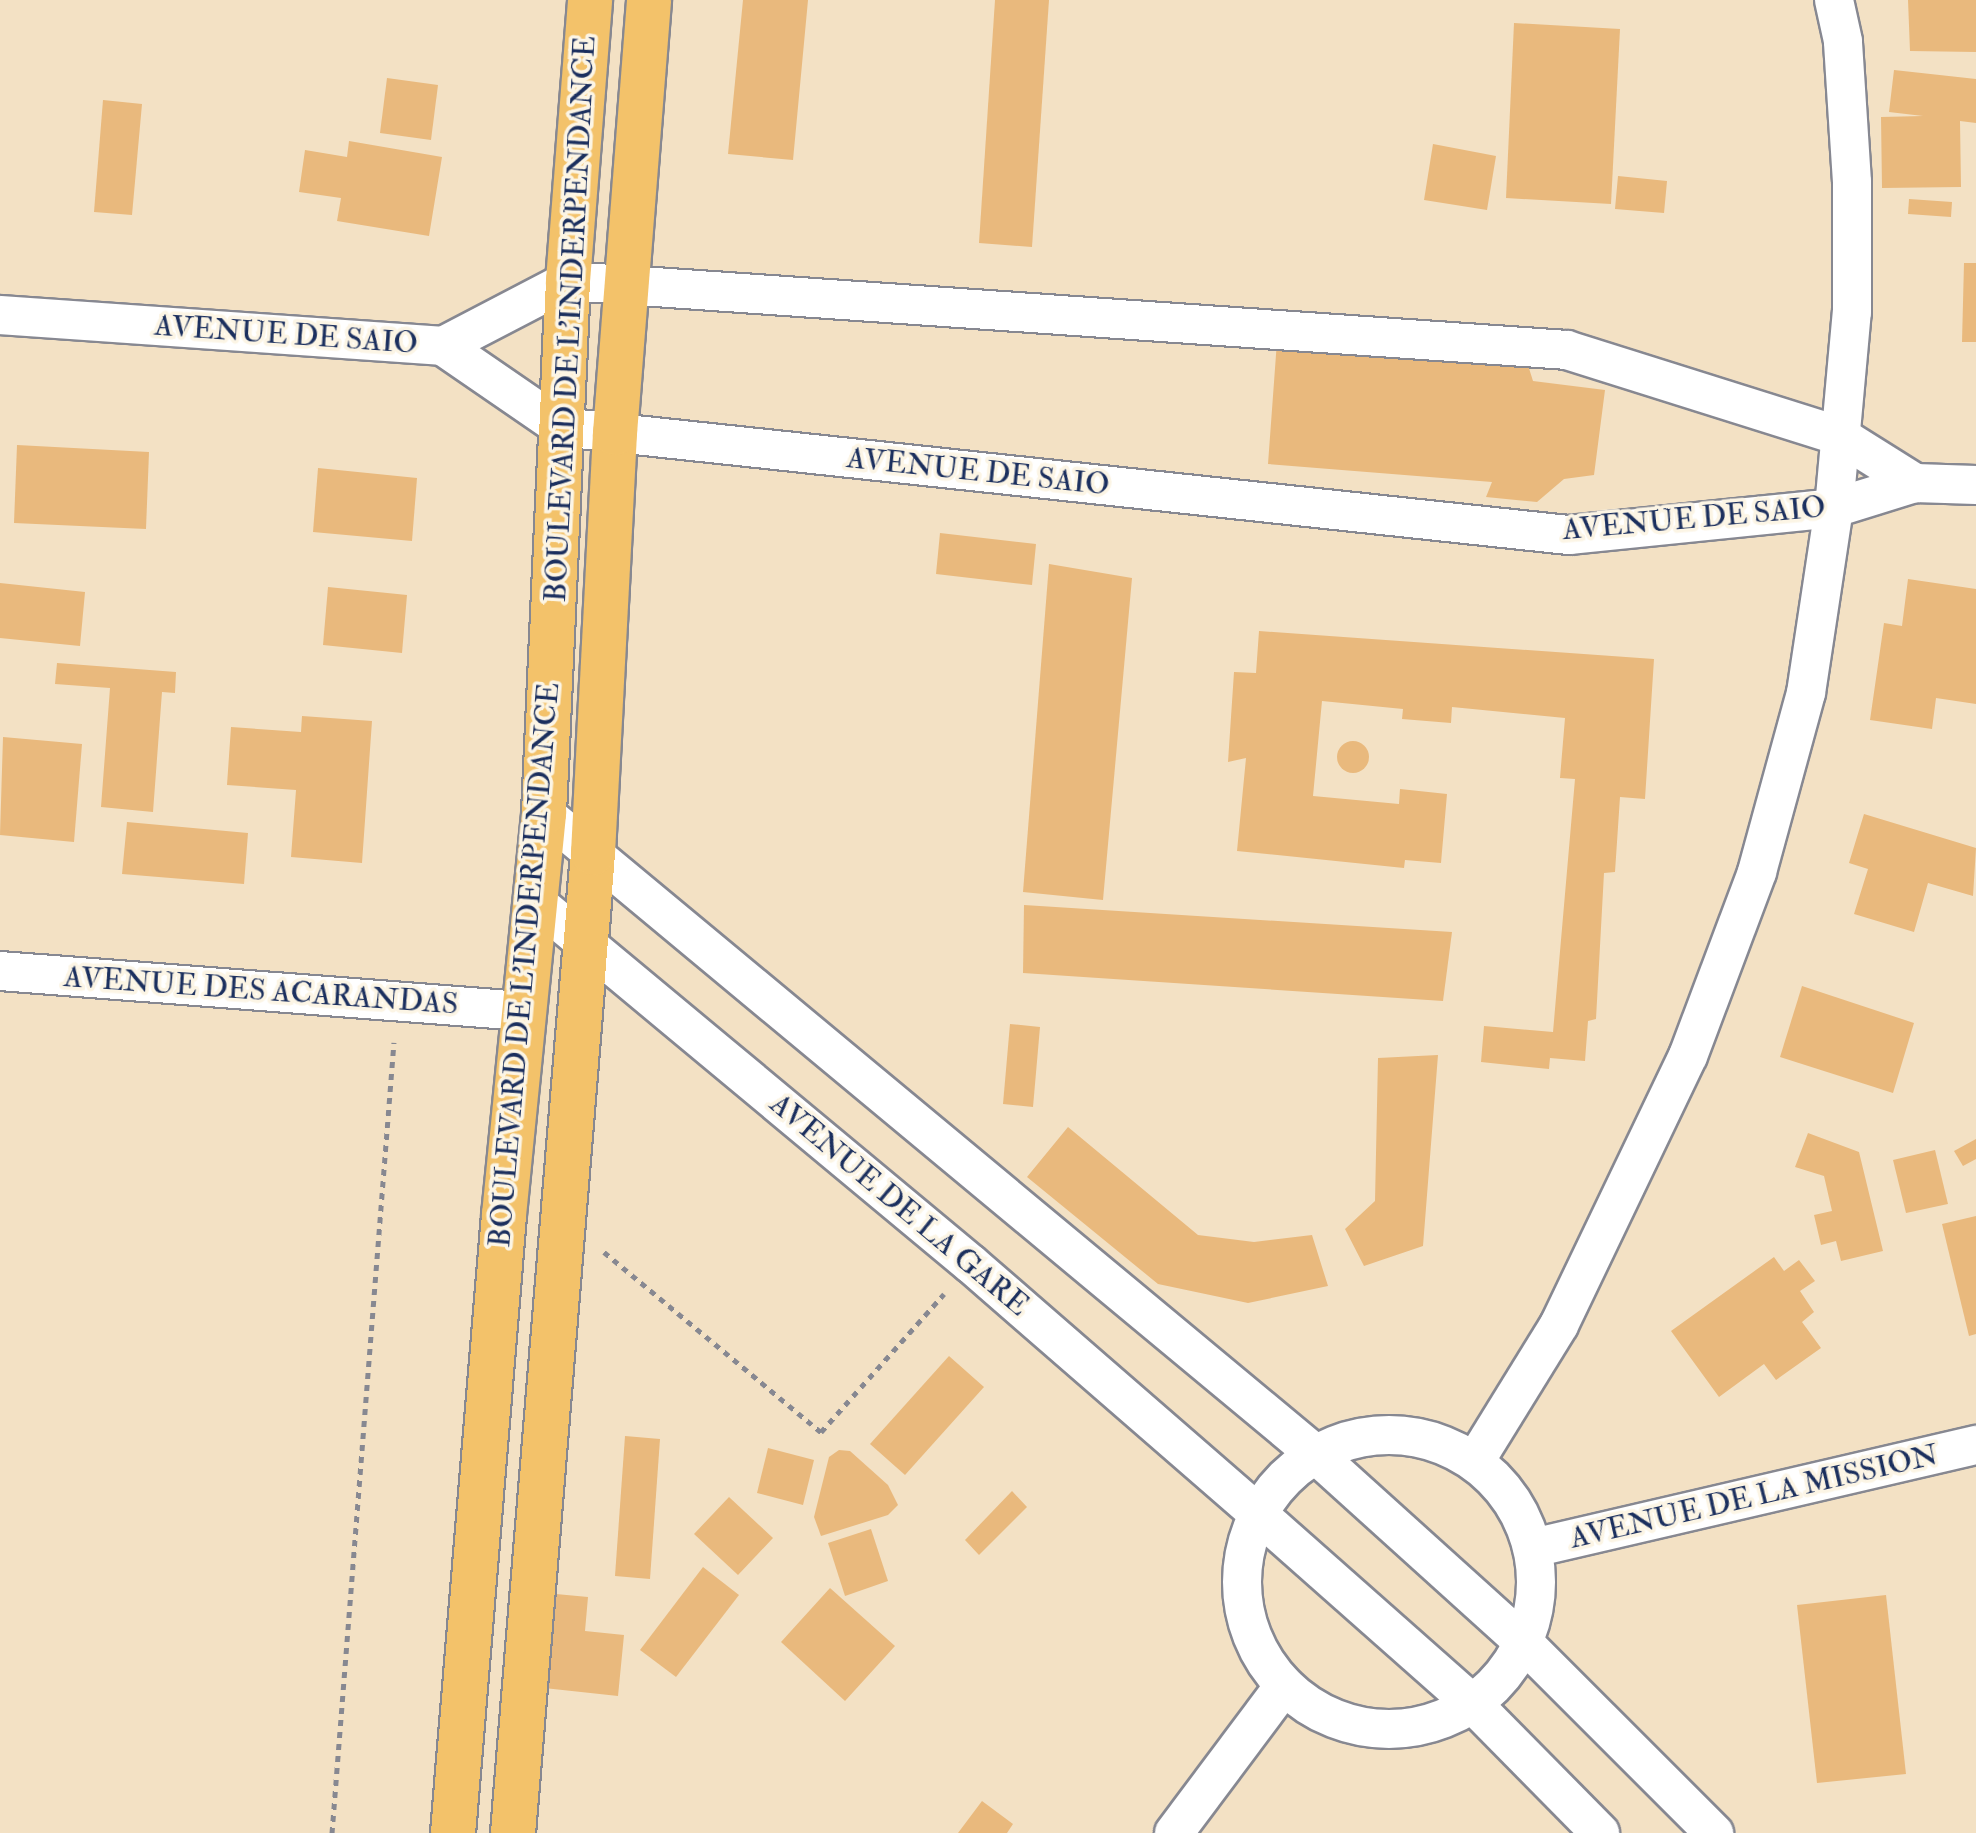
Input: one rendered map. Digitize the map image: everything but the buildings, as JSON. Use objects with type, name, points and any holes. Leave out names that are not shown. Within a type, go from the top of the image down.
[{"type":"highway","name":"BOULEVARD DE L'INDERPENDANCE","points":[[453,1833],[522,1011],[544,813],[568,281],[590,0]]},
{"type":"highway","name":"BOULEVARD DE L'INDERPENDANCE","points":[[513,1833],[560,1216],[593,853],[615,433],[649,0]]},
{"type":"street","points":[[1475,1461],[1559,1325],[1693,1042],[1757,872],[1806,693],[1834,508],[1852,312],[1852,182],[1843,41],[1834,0]]},
{"type":"street","points":[[443,346],[568,281],[1567,350],[1840,436],[1915,483]]},
{"type":"street","name":"AVENUE DE SAIO","points":[[0,315],[443,346],[561,427],[1569,535],[1834,508],[1915,483],[1976,485]]},
{"type":"street","points":[[544,813],[1314,1453],[1524,1643],[1714,1833]]},
{"type":"street","name":"AVENUE DE LA GARE","points":[[536,902],[971,1264],[1473,1704]]},
{"type":"street","name":"AVENUE DES ACARANDAS","points":[[0,971],[522,1011]]},
{"type":"street","points":[[1395,1434],[1437,1442],[1475,1461],[1514,1505],[1533,1548],[1534,1612],[1524,1643],[1503,1677],[1473,1704],[1420,1727],[1376,1729],[1333,1719],[1284,1686],[1257,1648],[1243,1604],[1242,1557],[1257,1513],[1281,1479],[1314,1453],[1353,1437],[1395,1434]]},
{"type":"street","name":"AVENUE DE LA MISSION","points":[[1533,1548],[1976,1445]]},
{"type":"street","points":[[1174,1833],[1284,1686]]},
{"type":"street","points":[[1473,1704],[1600,1833]]},
{"type":"path","points":[[334,1833],[397,1001]]},
{"type":"path","points":[[560,1216],[821,1432],[971,1264]]}]
